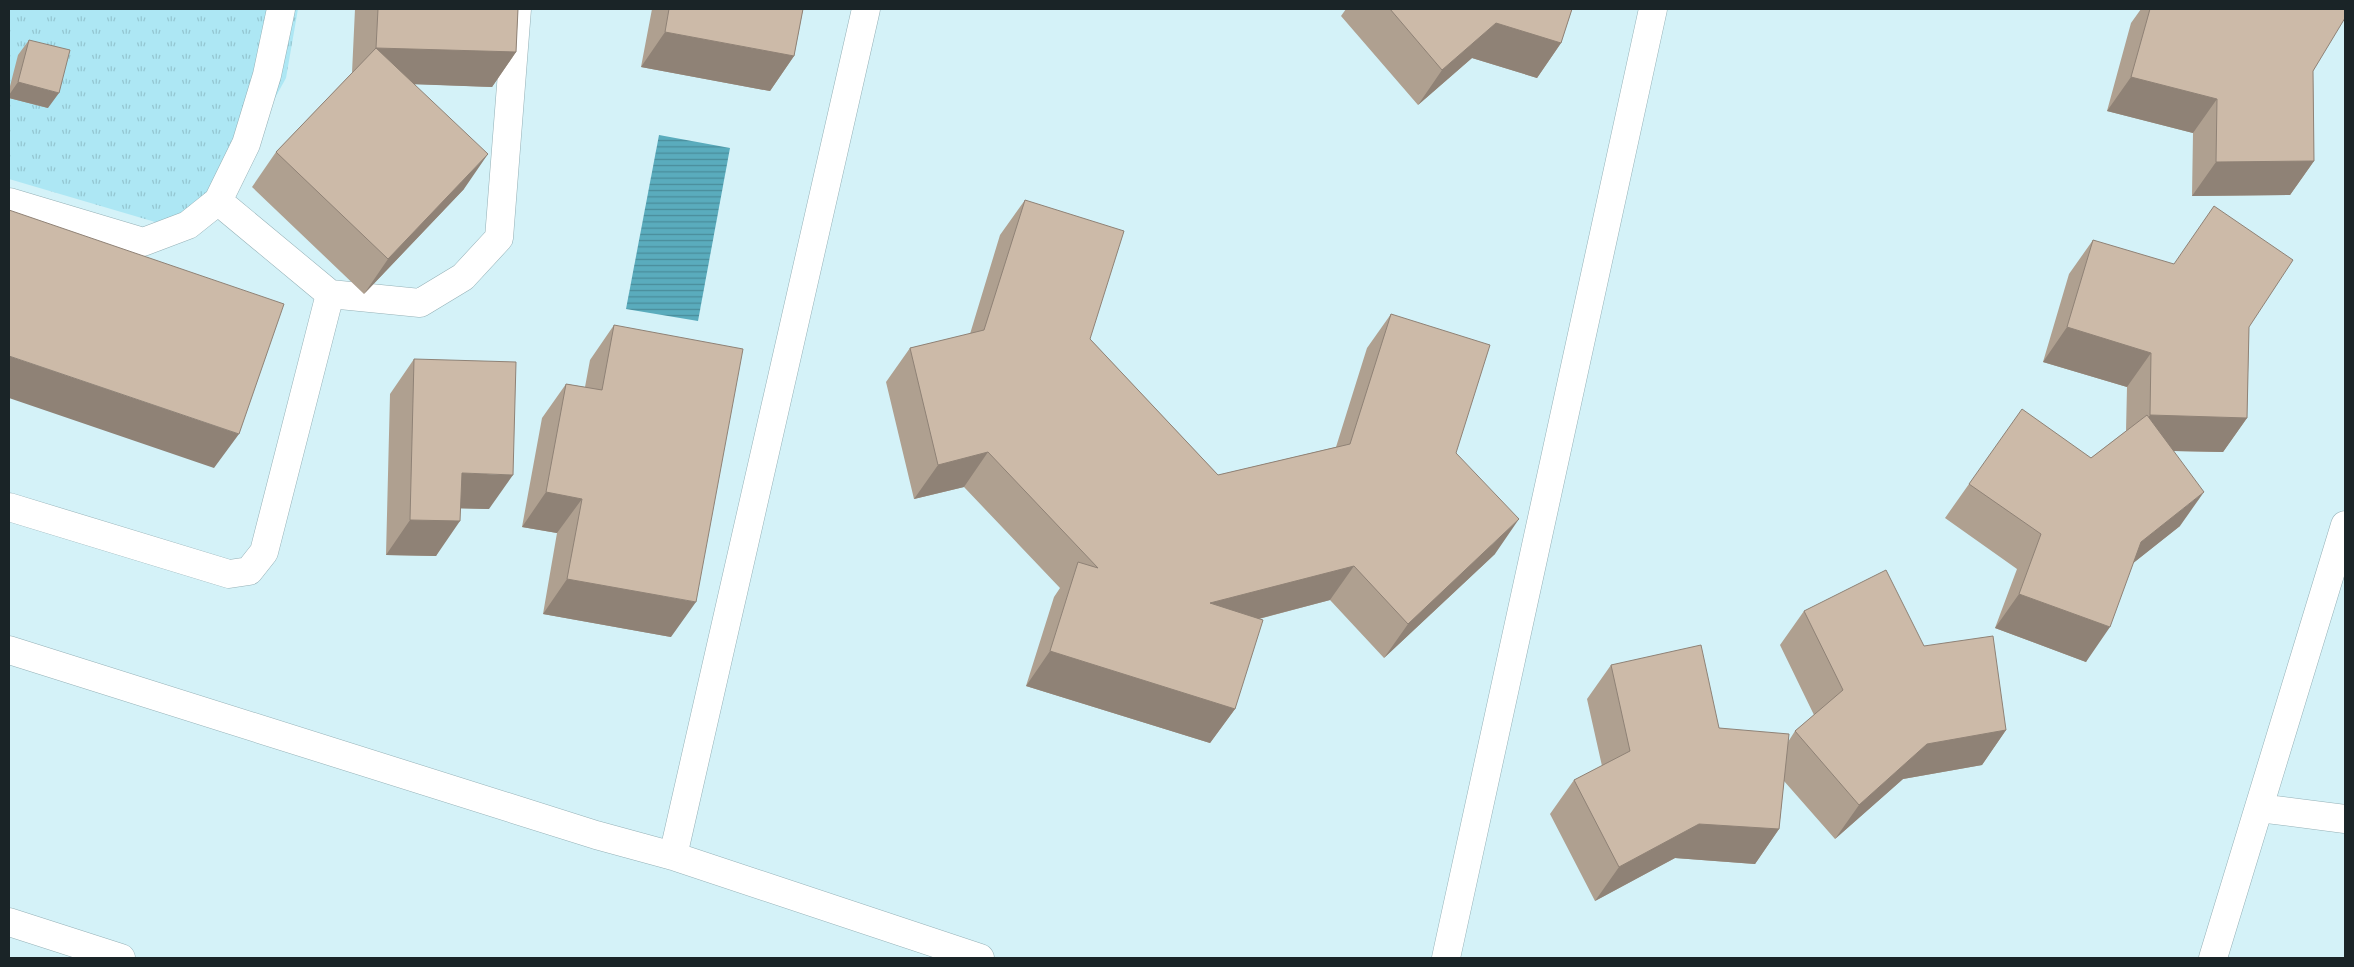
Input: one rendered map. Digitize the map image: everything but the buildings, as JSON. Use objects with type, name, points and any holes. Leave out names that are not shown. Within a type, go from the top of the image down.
[{"type":"street","points":[[9,202],[143,242],[188,225],[218,201],[246,144],[267,75],[281,9]]},
{"type":"street","points":[[218,201],[330,294],[420,303],[463,277],[499,238],[517,9]]},
{"type":"street","points":[[673,856],[866,9]]},
{"type":"street","points":[[1446,958],[1653,9]]},
{"type":"street","points":[[9,507],[229,574],[249,571],[264,552],[330,294]]},
{"type":"street","points":[[2213,958],[2345,525]]},
{"type":"street","points":[[9,650],[596,836],[673,856],[980,958]]},
{"type":"street","points":[[2259,808],[2345,819]]},
{"type":"street","points":[[9,922],[121,958]]},
{"type":"green space","points":[[9,9],[298,9],[286,78],[238,165],[199,206],[162,224],[9,179]]},
{"type":"shaded area","points":[[659,135],[730,148],[698,321],[626,309]]}]
